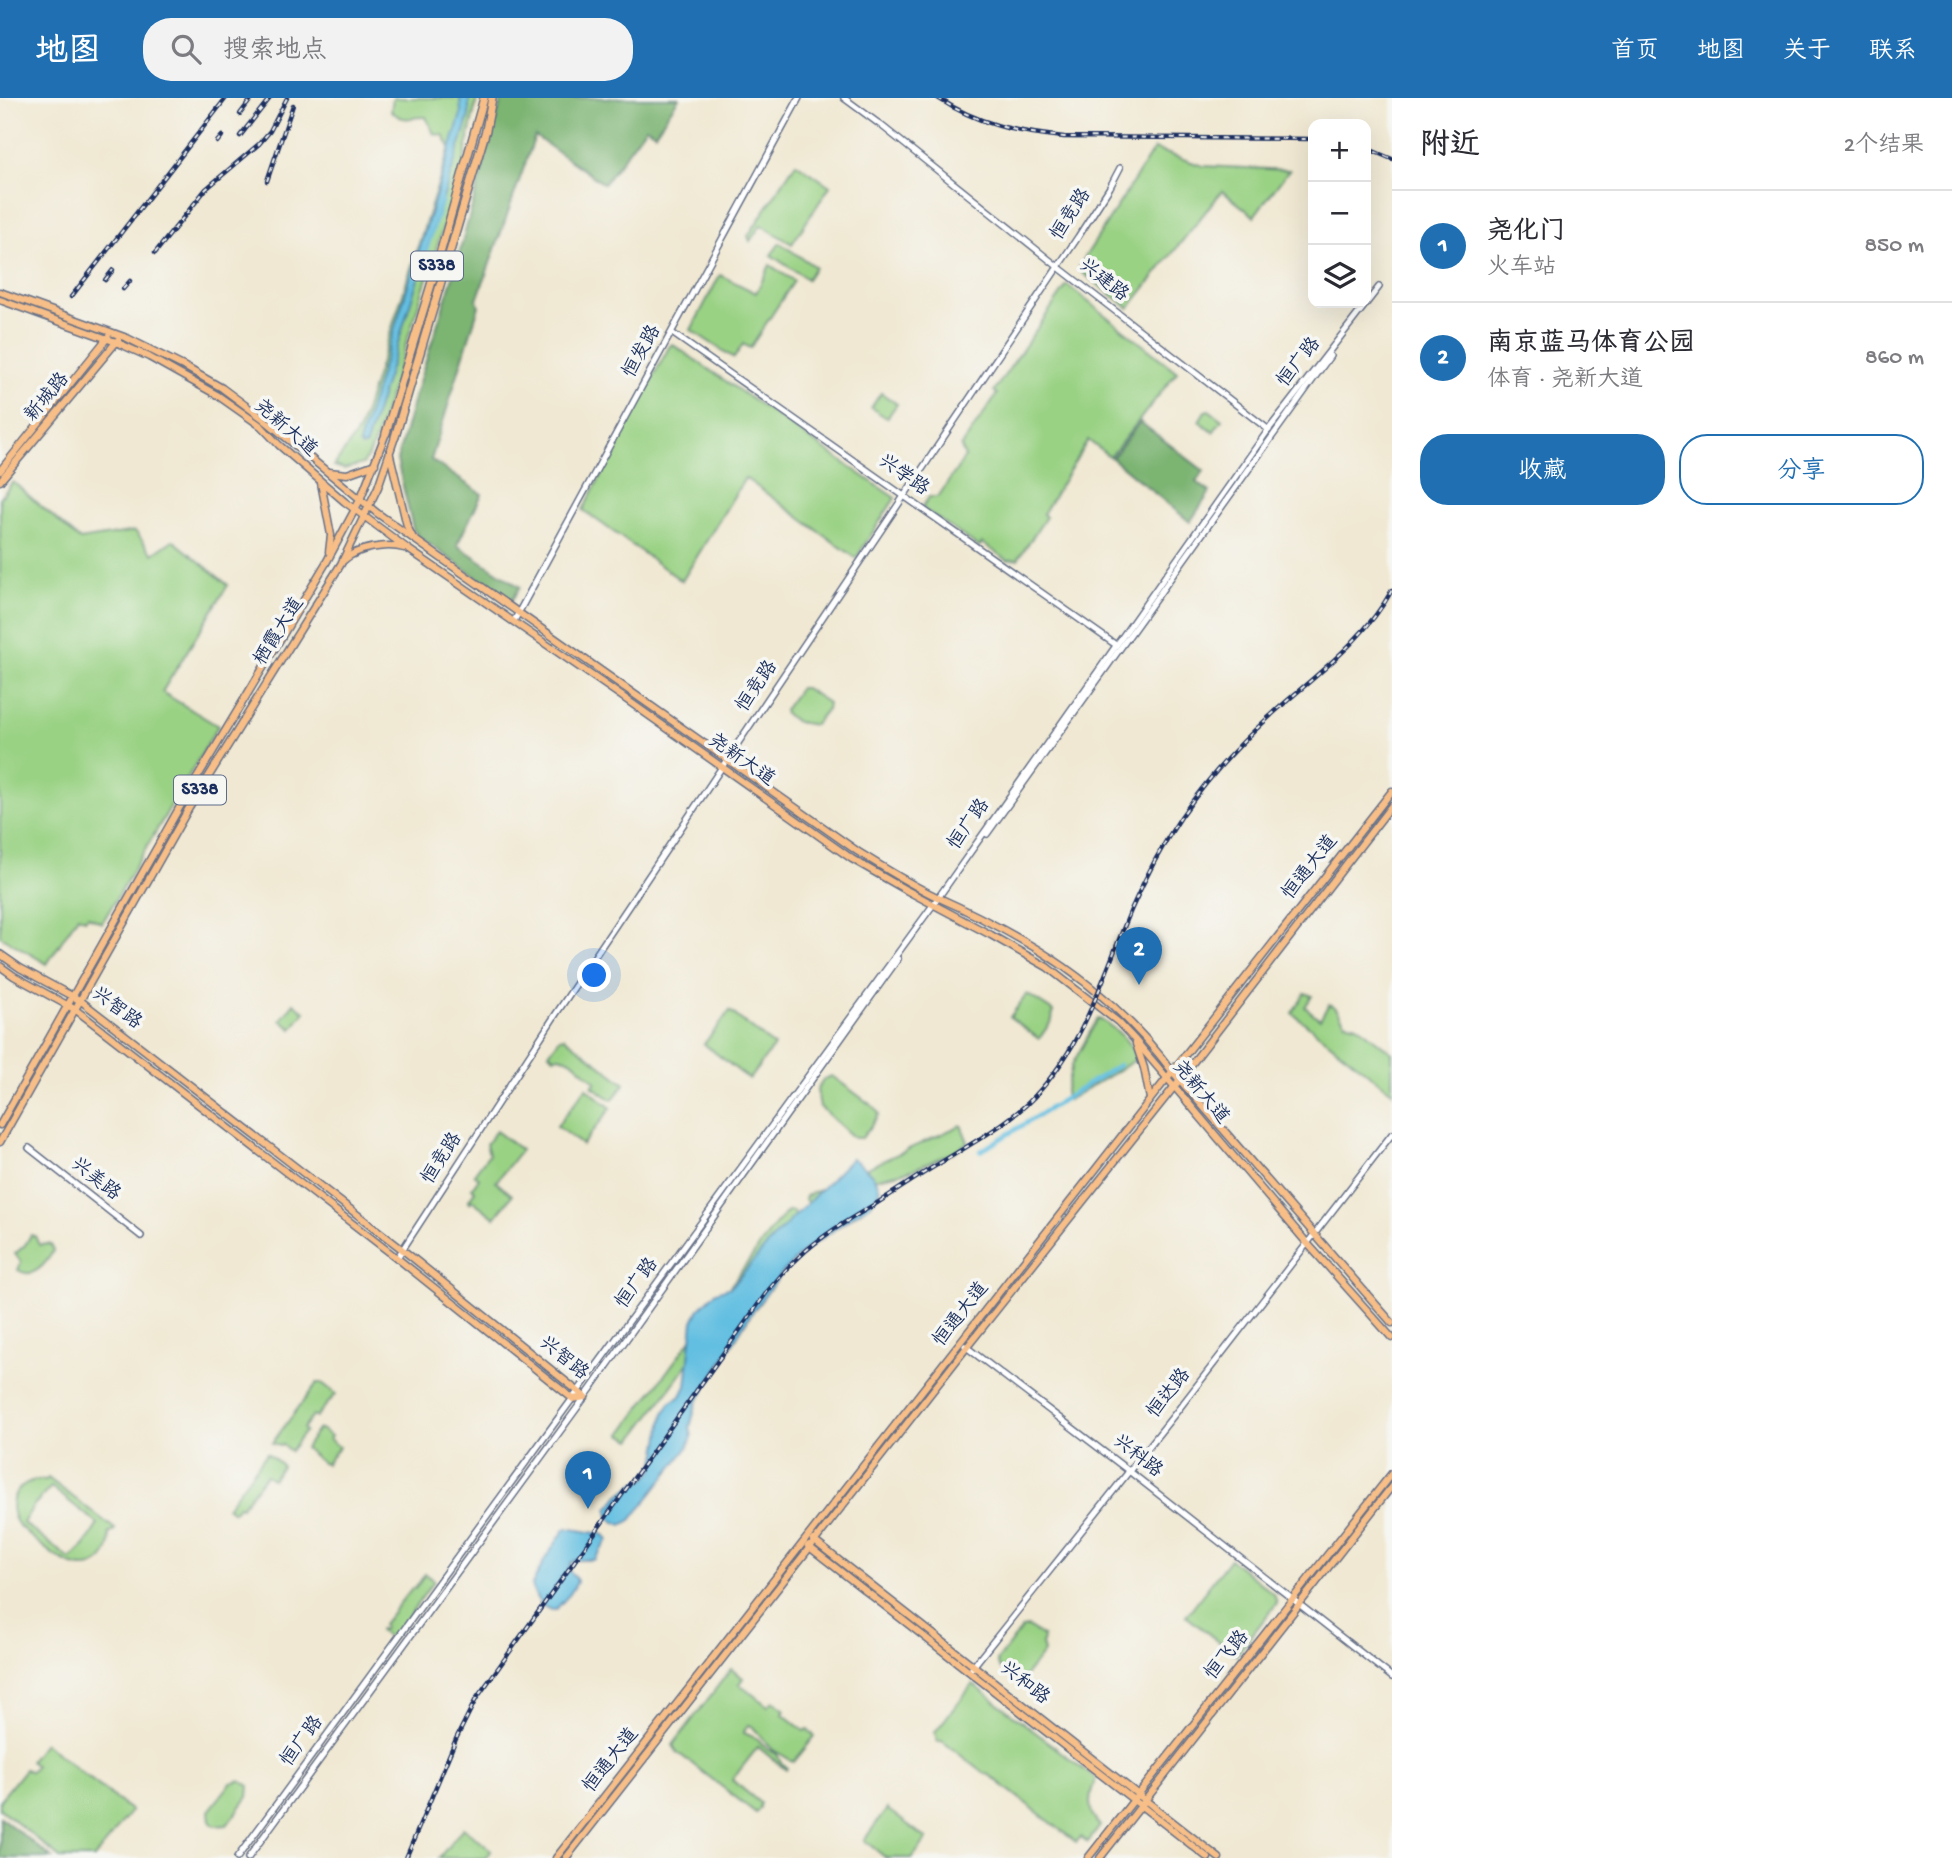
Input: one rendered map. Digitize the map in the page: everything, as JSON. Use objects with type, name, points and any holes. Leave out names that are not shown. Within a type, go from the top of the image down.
[{"type":"highway","name":"栖霞大道","points":[[386,433],[468,157],[482,98]]},
{"type":"highway","name":"栖霞大道","points":[[395,437],[494,98]]},
{"type":"main road","name":"尧新大道","points":[[0,292],[187,368],[222,388],[360,500],[414,540],[858,851],[1024,942],[1061,966],[1124,1015],[1156,1049],[1172,1071],[1392,1323]]},
{"type":"main road","name":"尧新大道","points":[[0,300],[109,335]]},
{"type":"main road","name":"新城路","points":[[0,471],[109,335]]},
{"type":"main road","name":"尧新大道","points":[[118,339],[234,406],[261,426],[279,445],[364,517],[849,856],[934,906],[1020,950],[1047,967],[1118,1022],[1392,1338]]},
{"type":"main road","name":"新城路","points":[[0,481],[118,339]]},
{"type":"main road","name":"栖霞大道","points":[[0,1125],[182,803],[326,562],[360,500],[386,433]]},
{"type":"main road","name":"栖霞大道","points":[[0,1142],[189,808],[341,564],[369,507],[395,437]]},
{"type":"main road","points":[[390,453],[407,526],[414,540]]},
{"type":"main road","points":[[328,472],[347,474],[375,464]]},
{"type":"main road","points":[[321,481],[331,535],[331,547],[326,562]]},
{"type":"main road","points":[[341,564],[356,552],[391,545],[408,549]]},
{"type":"main road","name":"恒通大道","points":[[556,1858],[1392,791]]},
{"type":"main road","name":"恒通大道","points":[[566,1858],[1174,1087],[1392,805]]},
{"type":"main road","name":"兴智路","points":[[0,954],[81,1001],[403,1250],[582,1394],[573,1399],[397,1258],[76,1010],[0,966]]},
{"type":"main road","points":[[1135,1039],[1150,1099]]},
{"type":"main road","name":"恒飞路","points":[[1100,1858],[1392,1473]]},
{"type":"main road","name":"恒飞路","points":[[1088,1858],[1392,1486]]},
{"type":"main road","name":"兴和路","points":[[806,1540],[1136,1797],[1219,1858]]},
{"type":"main road","name":"兴和路","points":[[1144,1803],[1208,1858]]},
{"type":"street","name":"恒发路","points":[[514,621],[799,98]]},
{"type":"street","name":"兴建路","points":[[844,98],[1269,429]]},
{"type":"street","name":"恒竞路","points":[[397,1258],[554,1017],[723,768],[1110,187],[1120,168]]},
{"type":"street","name":"恒广路","points":[[247,1858],[940,898],[1379,288],[1269,429],[940,898]]},
{"type":"street","name":"兴学路","points":[[672,333],[1116,645]]},
{"type":"street","points":[[1269,429],[1269,440]]},
{"type":"street","name":"恒达路","points":[[972,1669],[1392,1134]]},
{"type":"street","name":"兴美路","points":[[29,1148],[141,1236]]},
{"type":"street","name":"兴科路","points":[[960,1342],[1392,1677]]},
{"type":"street","name":"恒广路","points":[[237,1858],[573,1399]]},
{"type":"green space","points":[[393,98],[477,98],[463,165],[377,435],[363,464],[344,469],[334,466],[359,430],[450,147],[443,135],[434,134],[426,117],[405,118],[391,111]]},
{"type":"green space","points":[[502,98],[679,98],[655,133],[646,127],[604,184],[535,136],[477,300],[479,306],[431,460],[482,494],[457,545],[520,587],[511,601],[419,537],[413,529],[397,460],[453,276]]},
{"type":"green space","points":[[1154,149],[1203,166],[1289,170],[1254,216],[1222,191],[1129,308],[1079,270]]},
{"type":"green space","points":[[796,163],[830,186],[792,244],[761,225],[750,241],[748,236]]},
{"type":"green space","points":[[780,243],[815,267],[807,279],[771,255]]},
{"type":"green space","points":[[770,265],[794,281],[750,348],[743,344],[734,358],[691,330],[720,275],[756,293]]},
{"type":"green space","points":[[1067,285],[1177,372],[1110,457],[1088,440],[1043,514],[1046,517],[1018,559],[1007,560],[982,543],[979,547],[922,508],[929,497],[938,497],[965,457],[961,447],[997,394],[994,391]]},
{"type":"green space","points":[[672,344],[895,498],[856,558],[745,478],[682,581],[583,510]]},
{"type":"green space","points":[[881,393],[897,404],[887,418],[871,408]]},
{"type":"green space","points":[[1209,410],[1222,420],[1213,432],[1199,421],[1205,411]]},
{"type":"green space","points":[[1140,422],[1204,471],[1196,482],[1210,492],[1190,522],[1112,458]]},
{"type":"green space","points":[[13,482],[80,540],[135,531],[153,554],[173,540],[228,585],[162,692],[218,726],[102,923],[88,916],[85,919],[78,916],[47,964],[0,936],[0,498]]},
{"type":"green space","points":[[800,688],[805,688],[828,703],[827,709],[814,725],[797,722],[785,714],[784,710]]},
{"type":"green space","points":[[1305,993],[1312,996],[1305,1007],[1320,1019],[1329,1004],[1336,1008],[1345,1022],[1357,1025],[1392,1053],[1392,1092],[1292,1013]]},
{"type":"green space","points":[[1027,994],[1053,1011],[1052,1020],[1039,1039],[1010,1017]]},
{"type":"green space","points":[[294,1003],[305,1012],[292,1029],[281,1020]]},
{"type":"green space","points":[[730,1011],[774,1046],[749,1079],[704,1044]]},
{"type":"green space","points":[[1098,1018],[1121,1035],[1137,1059],[1068,1100],[1065,1094],[1072,1065]]},
{"type":"green space","points":[[564,1037],[625,1084],[612,1100],[592,1086],[596,1082],[571,1060],[554,1057],[549,1053],[560,1038]]},
{"type":"green space","points":[[832,1076],[875,1108],[879,1114],[862,1138],[854,1138],[820,1107],[817,1090],[824,1079]]},
{"type":"green space","points":[[586,1088],[611,1108],[582,1145],[557,1126]]},
{"type":"green space","points":[[961,1125],[968,1142],[952,1153],[909,1171],[878,1178],[839,1192],[811,1210],[805,1199],[806,1196]]},
{"type":"green space","points":[[496,1131],[521,1150],[496,1182],[512,1195],[495,1218],[472,1200],[470,1203],[468,1201],[479,1178],[474,1174],[489,1154],[486,1144]]},
{"type":"green space","points":[[788,1211],[793,1211],[797,1217],[632,1440],[621,1434],[776,1224]]},
{"type":"green space","points":[[31,1235],[35,1236],[39,1245],[52,1246],[53,1251],[38,1269],[24,1273],[18,1270],[21,1262],[15,1254]]},
{"type":"green space","points":[[317,1383],[322,1383],[336,1394],[316,1417],[313,1415],[290,1451],[283,1445],[272,1443]]},
{"type":"green space","points":[[321,1429],[331,1436],[329,1439],[339,1447],[326,1464],[305,1448],[317,1430]]},
{"type":"green space","points":[[267,1453],[282,1467],[272,1479],[266,1475],[241,1507],[238,1506],[233,1512],[227,1507]]},
{"type":"green space","points":[[48,1478],[115,1529],[109,1533],[108,1549],[99,1562],[89,1567],[68,1563],[47,1550],[20,1527],[12,1510],[15,1494],[27,1483]],"holes":[[[51,1487],[98,1524],[85,1545],[70,1559],[23,1523],[34,1505]]]},
{"type":"green space","points":[[1230,1559],[1274,1594],[1277,1603],[1236,1655],[1186,1616]]},
{"type":"green space","points":[[425,1574],[434,1581],[392,1639],[379,1631],[385,1627],[383,1624]]},
{"type":"green space","points":[[1028,1627],[1043,1637],[1044,1652],[1018,1682],[999,1667],[997,1661],[1022,1628]]},
{"type":"green space","points":[[731,1669],[743,1678],[739,1684],[768,1706],[773,1701],[785,1710],[783,1714],[804,1731],[807,1729],[815,1736],[794,1762],[772,1749],[752,1726],[749,1725],[745,1729],[744,1733],[758,1739],[767,1749],[777,1754],[787,1768],[786,1770],[758,1747],[732,1780],[760,1803],[756,1813],[677,1752],[673,1745]]},
{"type":"green space","points":[[973,1684],[1096,1779],[1090,1804],[1100,1826],[1088,1842],[1081,1837],[1076,1842],[988,1774],[942,1741],[937,1742],[935,1732]]},
{"type":"green space","points":[[44,1743],[131,1811],[94,1858],[60,1858],[0,1809],[0,1800],[25,1769],[31,1772],[36,1766],[30,1761]]},
{"type":"green space","points":[[241,1780],[249,1786],[248,1797],[227,1825],[214,1826],[210,1821],[209,1811],[231,1783]]},
{"type":"green space","points":[[887,1809],[927,1839],[912,1858],[886,1858],[864,1840]]},
{"type":"green space","points":[[0,1817],[52,1858],[0,1858]]},
{"type":"green space","points":[[463,1828],[491,1850],[485,1858],[439,1858]]},
{"type":"water","points":[[460,98],[469,98],[469,116],[366,445],[362,447],[359,444],[361,437],[461,114]]},
{"type":"water","points":[[852,1158],[873,1176],[880,1191],[872,1203],[804,1251],[782,1273],[751,1314],[697,1402],[688,1447],[631,1520],[622,1525],[613,1521],[609,1517],[608,1509],[619,1495],[635,1483],[646,1479],[654,1469],[664,1413],[670,1403],[681,1396],[686,1386],[693,1321],[699,1309],[716,1292],[731,1287],[776,1235]]},
{"type":"water","points":[[565,1529],[601,1534],[608,1540],[594,1560],[571,1562],[568,1569],[577,1582],[555,1610],[546,1608],[539,1602],[532,1585]]},
{"type":"waterway","points":[[425,258],[443,200]]},
{"type":"waterway","points":[[981,1151],[1119,1065]]},
{"type":"railway","points":[[71,297],[226,98]]},
{"type":"railway","points":[[240,114],[252,98]]},
{"type":"railway","points":[[240,136],[270,98]]},
{"type":"railway","points":[[155,253],[206,189],[259,144],[270,131],[287,98]]},
{"type":"railway","points":[[938,98],[968,115],[999,126],[1064,137],[1308,139]]},
{"type":"railway","points":[[267,181],[293,105]]},
{"type":"railway","points":[[217,142],[222,136]]},
{"type":"railway","points":[[1371,150],[1392,159]]},
{"type":"railway","points":[[105,280],[113,270]]},
{"type":"railway","points":[[123,289],[130,281]]},
{"type":"railway","points":[[406,1858],[456,1739],[476,1699],[767,1292],[790,1265],[817,1242],[996,1128],[1017,1113],[1047,1083],[1077,1037],[1142,886],[1181,817],[1244,741],[1335,659],[1366,627],[1392,590]]},
{"type":"place","name":"南京蓝马体育公园","points":[[1139,985]]},
{"type":"place","name":"尧化门","points":[[588,1509]]}]
